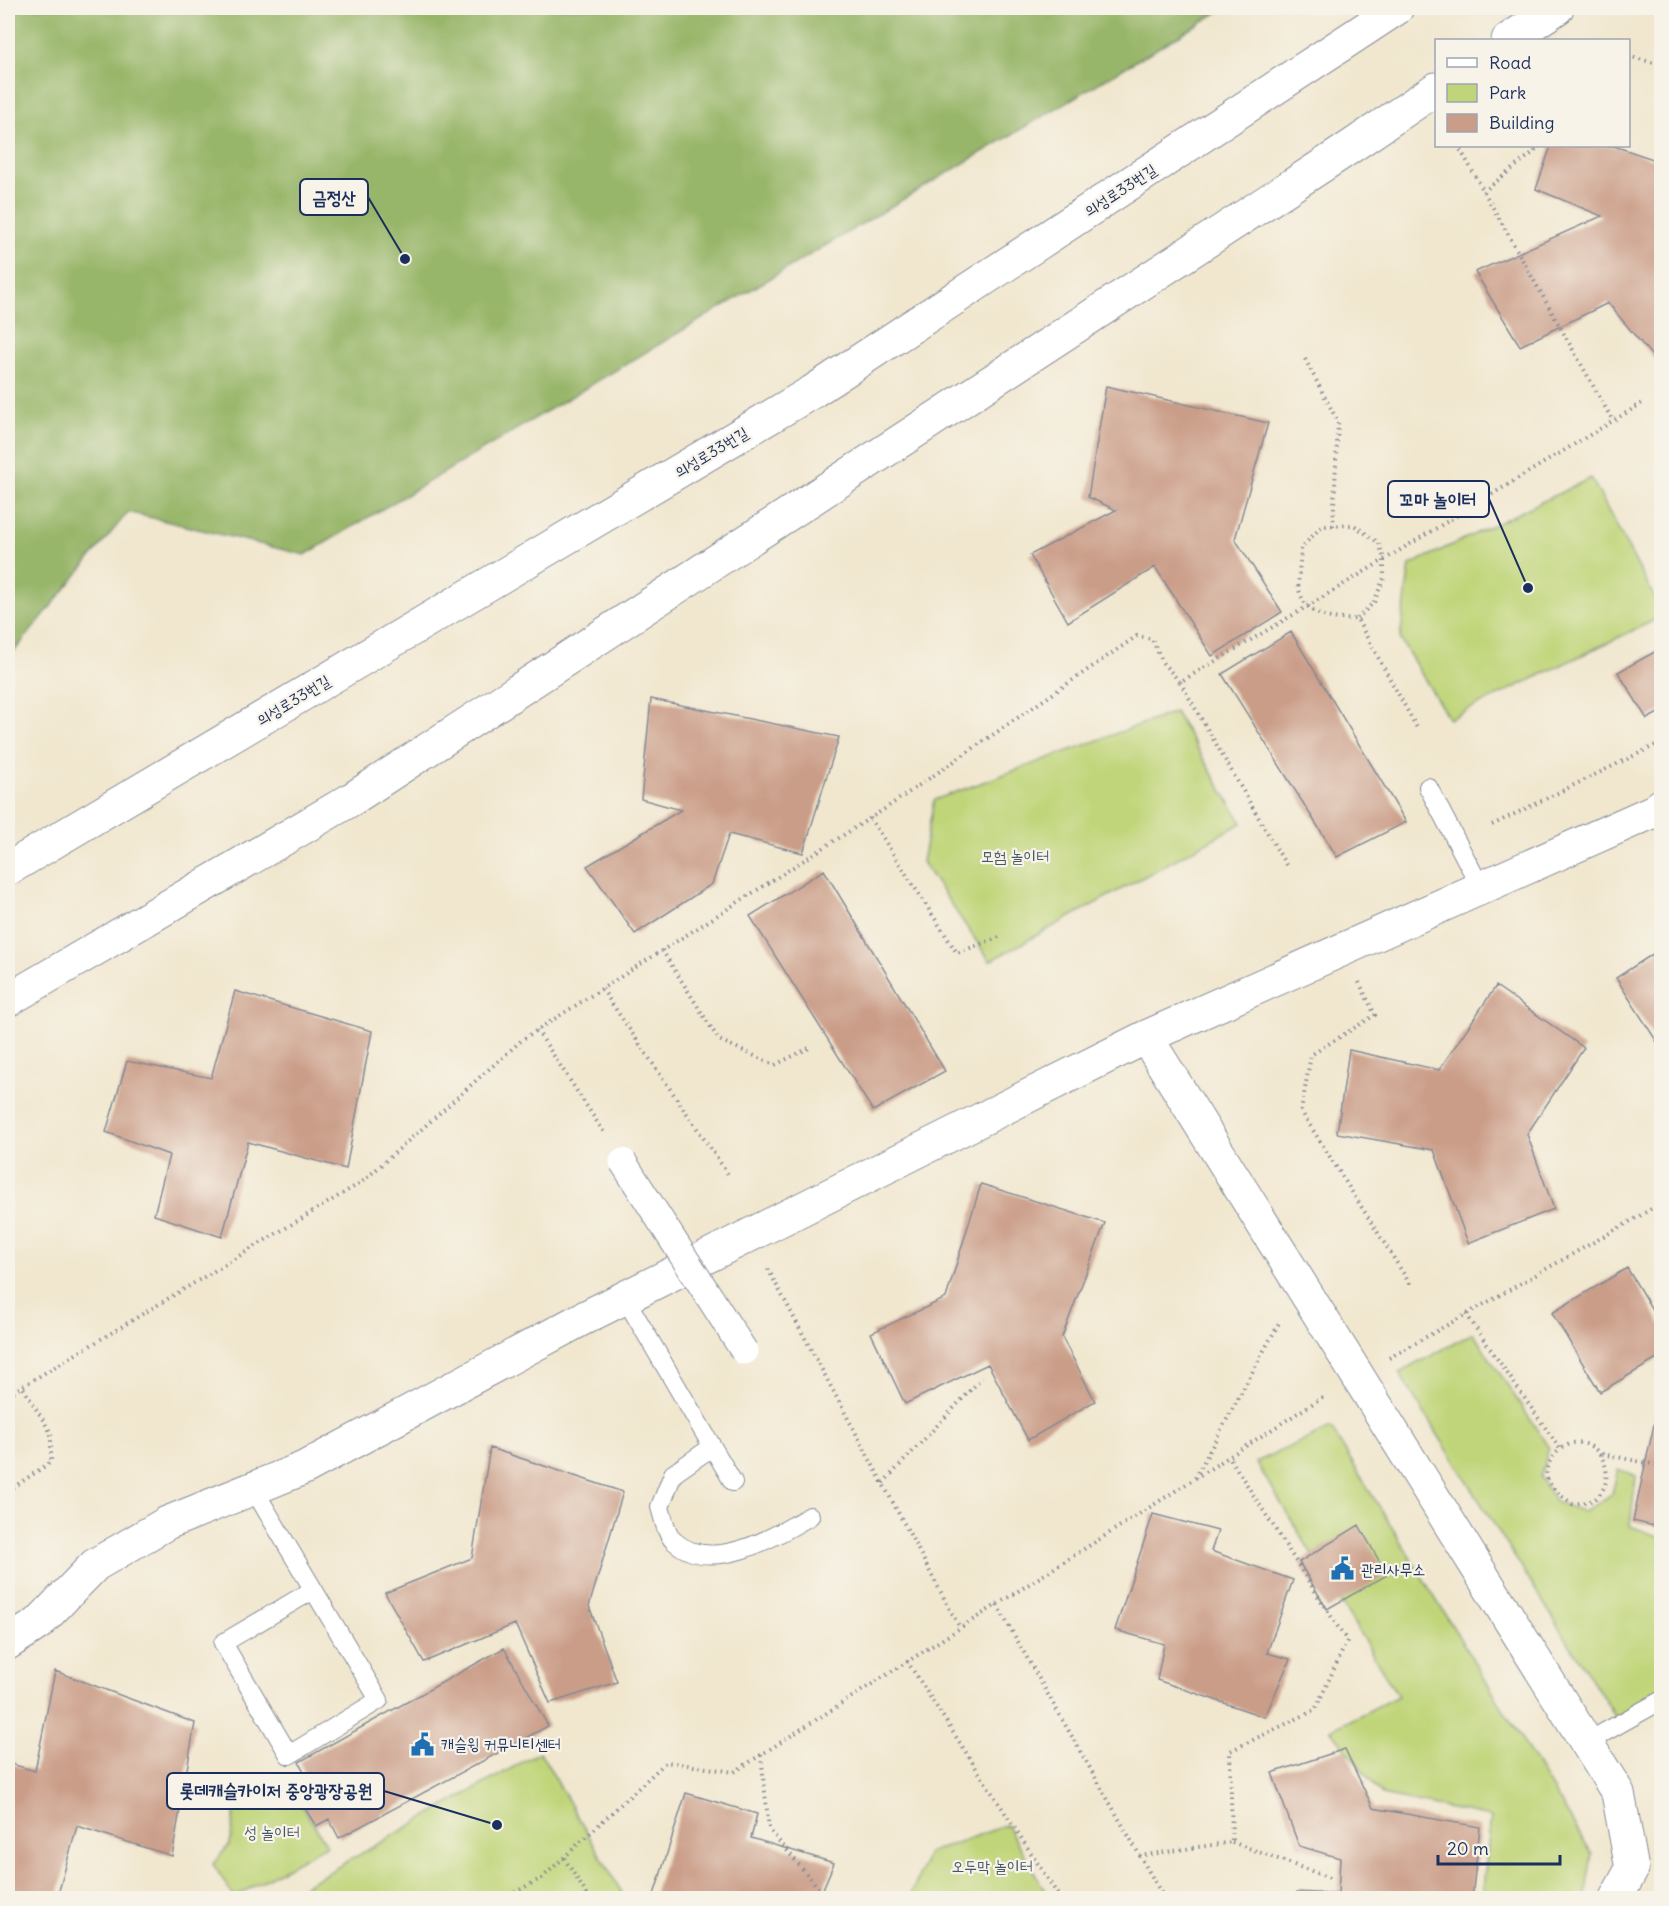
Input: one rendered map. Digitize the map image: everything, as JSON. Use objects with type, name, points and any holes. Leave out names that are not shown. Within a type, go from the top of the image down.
[{"type":"street","name":"의성로33번길","points":[[8,869],[812,392],[1397,8]]},
{"type":"street","points":[[1510,39],[1557,8]]},
{"type":"street","points":[[8,1000],[352,799],[1435,90]]},
{"type":"street","points":[[8,1643],[39,1623],[95,1565],[167,1523],[304,1468],[625,1298],[1146,1037],[1654,811],[1662,805]]},
{"type":"street","points":[[1146,1037],[1618,1793],[1632,1869],[1616,1899]]},
{"type":"street","points":[[623,1162],[744,1350]]},
{"type":"lane","points":[[1428,787],[1481,888]]},
{"type":"lane","points":[[625,1298],[733,1482]]},
{"type":"lane","points":[[712,1447],[673,1474],[660,1507],[672,1540],[692,1553],[727,1555],[778,1535],[810,1516]]},
{"type":"lane","points":[[253,1488],[314,1590],[379,1700],[289,1755],[223,1642],[314,1590]]},
{"type":"lane","points":[[1587,1742],[1662,1700]]},
{"type":"path","points":[[1630,56],[1662,65]]},
{"type":"path","points":[[1463,147],[1460,149],[1483,192],[1613,421]]},
{"type":"path","points":[[1483,192],[1535,151],[1533,147]]},
{"type":"path","points":[[1305,359],[1338,422],[1334,526]]},
{"type":"path","points":[[1180,681],[1644,402]]},
{"type":"path","points":[[1354,525],[1379,543],[1384,559],[1384,578],[1374,602],[1357,619],[1335,620],[1314,612],[1299,590],[1301,548],[1322,526],[1334,526],[1354,525]]},
{"type":"path","points":[[1357,619],[1417,728]]},
{"type":"path","points":[[8,1395],[362,1182],[523,1039],[870,818],[1137,636],[1152,639],[1163,663],[1180,681],[1286,866]]},
{"type":"path","points":[[1492,825],[1662,742]]},
{"type":"path","points":[[870,818],[957,953],[1002,936]]},
{"type":"path","points":[[662,950],[718,1040],[775,1065],[809,1048]]},
{"type":"path","points":[[1358,982],[1375,1015],[1311,1055],[1301,1111],[1412,1287]]},
{"type":"path","points":[[602,989],[730,1177]]},
{"type":"path","points":[[537,1030],[623,1162]]},
{"type":"path","points":[[1662,1137],[1662,1197]]},
{"type":"path","points":[[504,1899],[542,1878],[666,1762],[734,1772],[1357,1375],[1662,1202]]},
{"type":"path","points":[[767,1267],[960,1628]]},
{"type":"path","points":[[1466,1314],[1560,1449]]},
{"type":"path","points":[[1195,1479],[1281,1318]]},
{"type":"path","points":[[883,1483],[982,1378]]},
{"type":"path","points":[[8,1491],[51,1462],[51,1433],[21,1386]]},
{"type":"path","points":[[1601,1454],[1608,1473],[1604,1488],[1594,1500],[1573,1504],[1554,1491],[1546,1478],[1549,1461],[1560,1449],[1572,1443],[1586,1444],[1601,1454],[1662,1466]]},
{"type":"path","points":[[1229,1457],[1347,1641],[1315,1710],[1230,1751],[1233,1842]]},
{"type":"path","points":[[997,1605],[1164,1899]]},
{"type":"path","points":[[908,1661],[1059,1899]]},
{"type":"path","points":[[761,1755],[769,1829],[827,1899]]},
{"type":"path","points":[[1139,1856],[1233,1842],[1330,1878]]},
{"type":"path","points":[[564,1857],[589,1899]]},
{"type":"green space","points":[[8,8],[1225,8],[305,555],[128,512],[8,659]]},
{"type":"green space","points":[[1591,478],[1661,610],[1661,617],[1449,719],[1400,639],[1410,565]]},
{"type":"green space","name":"모험 놀이터","points":[[1175,712],[1242,823],[990,961],[922,862],[934,800]]},
{"type":"green space","points":[[1473,1333],[1549,1448],[1540,1477],[1556,1502],[1584,1512],[1612,1494],[1618,1469],[1636,1476],[1630,1526],[1661,1537],[1661,1692],[1616,1718],[1399,1373]]},
{"type":"green space","points":[[1331,1428],[1592,1854],[1585,1898],[1482,1898],[1491,1817],[1382,1795],[1331,1730],[1398,1696],[1256,1462]]},
{"type":"green space","points":[[540,1752],[625,1898],[283,1898]]},
{"type":"green space","name":"성 놀이터","points":[[283,1778],[327,1845],[234,1897],[213,1864],[230,1844],[235,1809]]},
{"type":"green space","name":"오두막 놀이터","points":[[1007,1825],[1049,1898],[910,1898],[928,1853]]},
{"type":"building","points":[[1551,147],[1617,147],[1662,162],[1662,368],[1608,303],[1520,346],[1475,272],[1602,216],[1536,189]]},
{"type":"building","points":[[1106,386],[1268,423],[1235,539],[1282,612],[1212,656],[1155,567],[1068,622],[1030,555],[1116,510],[1088,497]]},
{"type":"building","points":[[1291,632],[1406,822],[1337,857],[1222,674]]},
{"type":"building","points":[[1662,648],[1662,711],[1647,719],[1618,672]]},
{"type":"building","points":[[651,699],[839,737],[803,853],[729,834],[712,884],[635,934],[587,866],[681,810],[641,799]]},
{"type":"building","points":[[824,870],[945,1071],[873,1111],[750,916]]},
{"type":"building","points":[[1662,948],[1662,1043],[1659,1045],[1616,978]]},
{"type":"building","points":[[1496,986],[1584,1048],[1527,1134],[1554,1209],[1468,1243],[1434,1150],[1337,1133],[1349,1050],[1439,1070]]},
{"type":"building","points":[[235,991],[372,1031],[346,1169],[248,1142],[222,1237],[154,1215],[169,1155],[106,1132],[127,1061],[211,1078]]},
{"type":"building","points":[[981,1184],[1105,1223],[1062,1337],[1095,1401],[1028,1440],[988,1364],[905,1404],[871,1333],[946,1298]]},
{"type":"building","points":[[1627,1268],[1662,1326],[1662,1356],[1600,1392],[1552,1313]]},
{"type":"building","points":[[1658,1406],[1662,1407],[1662,1528],[1633,1521]]},
{"type":"building","points":[[490,1448],[623,1492],[589,1606],[617,1682],[550,1703],[515,1624],[424,1662],[385,1593],[472,1558]]},
{"type":"building","points":[[1153,1514],[1218,1531],[1211,1551],[1293,1580],[1267,1653],[1290,1659],[1265,1717],[1157,1680],[1164,1644],[1115,1630]]},
{"type":"building","name":"관리사무소","points":[[1359,1525],[1387,1575],[1327,1609],[1299,1562]]},
{"type":"building","name":"캐슬윙 커뮤니티센터","points":[[504,1648],[548,1726],[339,1838],[329,1819],[316,1826],[299,1799],[314,1790],[299,1762]]},
{"type":"building","points":[[55,1671],[195,1723],[172,1856],[77,1826],[57,1898],[8,1898],[8,1763],[35,1771]]},
{"type":"building","points":[[1345,1749],[1373,1808],[1480,1827],[1472,1898],[1293,1898],[1297,1892],[1338,1894],[1340,1858],[1299,1846],[1272,1773]]},
{"type":"building","points":[[686,1793],[757,1814],[751,1838],[834,1863],[819,1898],[653,1898]]},
{"type":"place","name":"금정산","points":[[405,259]]},
{"type":"place","name":"꼬마 놀이터","points":[[1528,588]]},
{"type":"place","name":"관리사무소","points":[[1343,1569]]},
{"type":"place","name":"캐슬윙 커뮤니티센터","points":[[423,1744]]},
{"type":"place","name":"롯데캐슬카이저 중앙광장공원","points":[[497,1825]]}]
